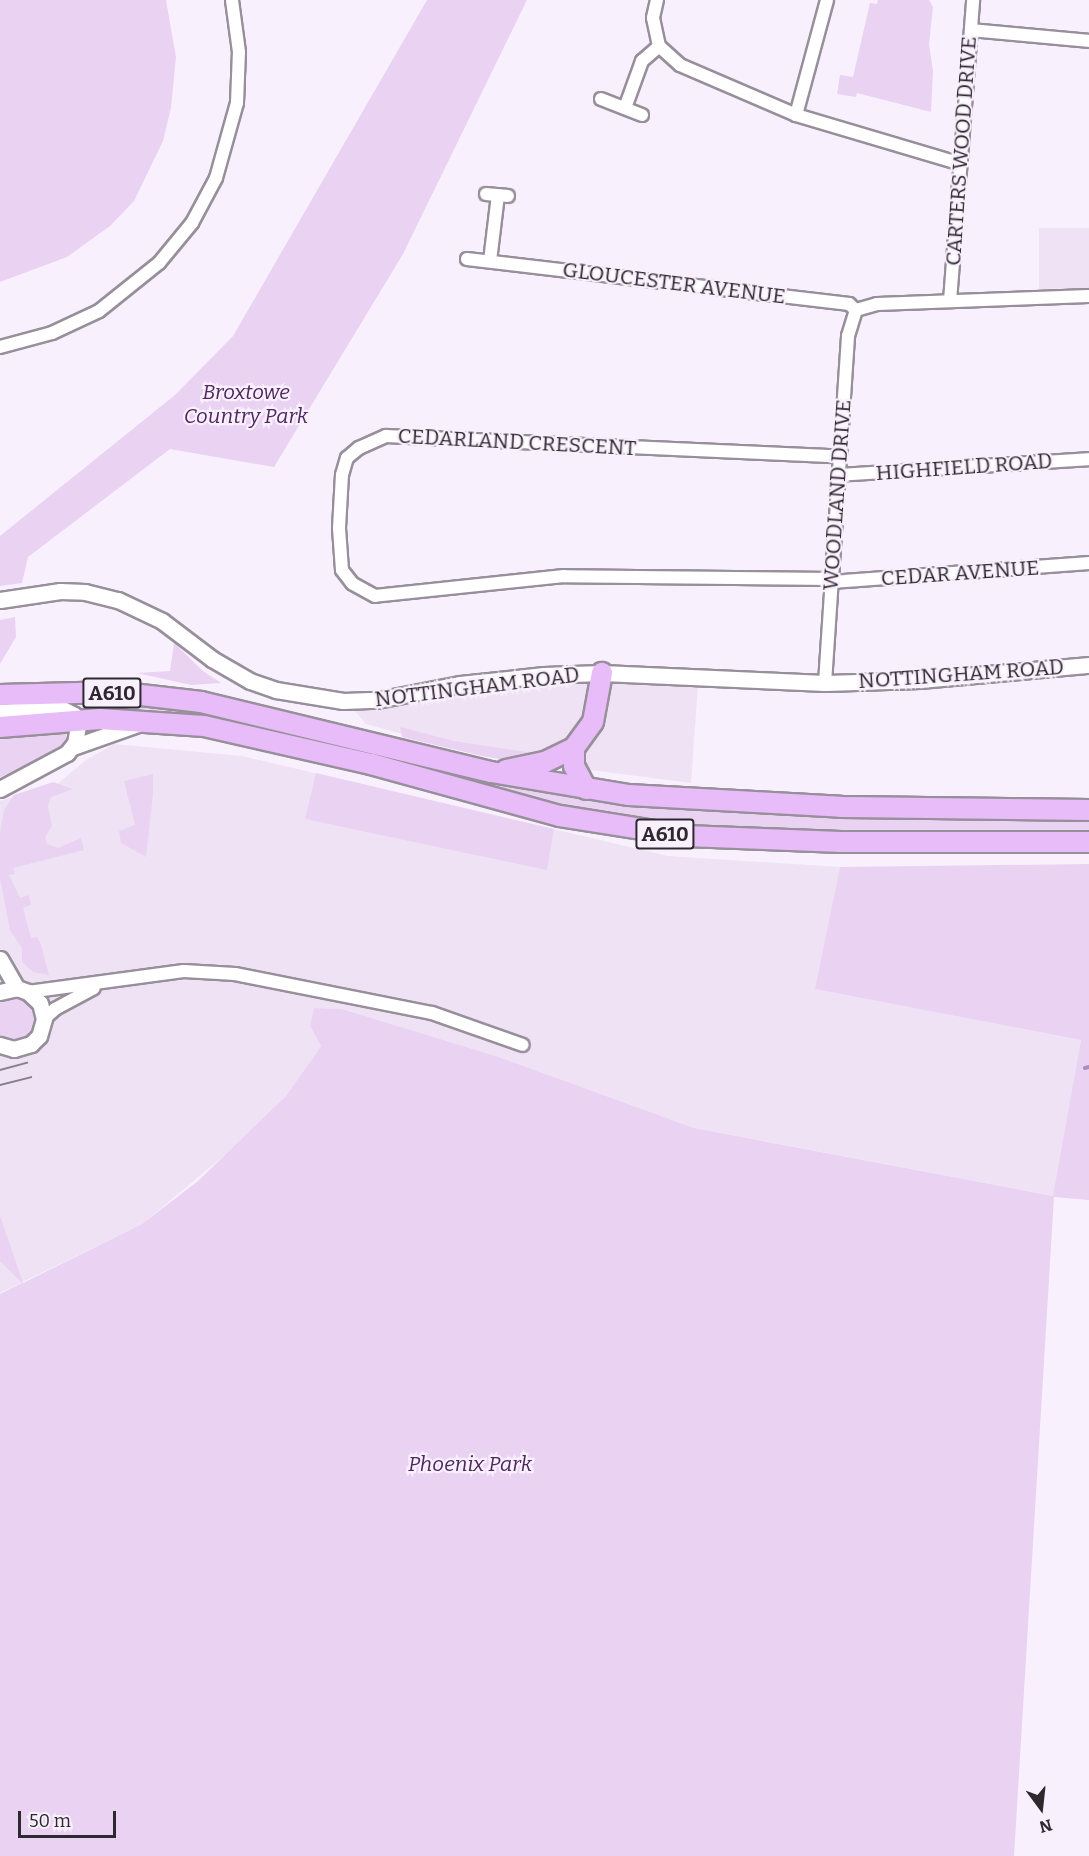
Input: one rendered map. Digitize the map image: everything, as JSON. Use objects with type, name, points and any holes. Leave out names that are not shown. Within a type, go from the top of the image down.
[{"type":"highway","points":[[491,772],[545,762],[574,748],[593,722],[602,673]]},
{"type":"highway","name":"A610","points":[[0,695],[115,693],[201,702],[491,772],[586,789],[723,803],[1089,810]]},
{"type":"highway","name":"A610","points":[[0,727],[77,720],[147,720],[253,735],[561,816],[645,831],[749,841],[1089,842]]},
{"type":"highway","points":[[574,748],[574,766],[586,789]]},
{"type":"street","points":[[0,347],[52,333],[99,311],[159,263],[192,223],[216,178],[234,120],[239,52],[232,0]]},
{"type":"street","points":[[657,0],[654,25],[659,46],[680,65],[796,115],[958,163]]},
{"type":"street","points":[[796,115],[827,0]]},
{"type":"street","name":"CARTERS WOOD DRIVE","points":[[950,301],[958,163],[973,0]]},
{"type":"street","points":[[970,30],[1089,40]]},
{"type":"street","points":[[624,108],[642,62],[659,46]]},
{"type":"street","points":[[601,99],[642,115]]},
{"type":"street","points":[[490,261],[498,195]]},
{"type":"street","name":"GLOUCESTER AVENUE","points":[[467,259],[849,304],[856,310]]},
{"type":"street","points":[[856,310],[877,304],[1089,296]]},
{"type":"street","name":"WOODLAND DRIVE","points":[[825,683],[849,326],[856,310]]},
{"type":"street","name":"CEDARLAND CRESCENT","points":[[831,580],[564,576],[375,596],[358,588],[342,570],[339,528],[342,476],[347,458],[359,448],[386,436],[840,457]]},
{"type":"street","name":"HIGHFIELD ROAD","points":[[838,475],[1089,459]]},
{"type":"street","name":"CEDAR AVENUE","points":[[831,580],[1089,563]]},
{"type":"street","name":"NOTTINGHAM ROAD","points":[[0,600],[60,591],[85,592],[118,600],[162,621],[212,659],[250,681],[313,698],[377,700],[460,684],[602,673],[825,683],[920,680],[1089,665]]},
{"type":"street","points":[[0,712],[59,707],[77,720],[73,747]]},
{"type":"street","points":[[0,789],[60,759],[73,747],[147,720]]},
{"type":"street","points":[[0,960],[23,990],[40,1003],[44,1019],[39,1036],[31,1044],[14,1049],[0,1045]]},
{"type":"street","points":[[0,992],[100,985],[184,971],[235,974],[432,1012],[523,1045]]},
{"type":"street","points":[[44,1019],[55,1009],[100,985]]},
{"type":"shaded area","points":[[1039,228],[1089,228],[1089,288],[1039,289]]},
{"type":"shaded area","points":[[607,679],[698,685],[691,783],[482,756],[366,724],[354,710],[444,692]]},
{"type":"shaded area","points":[[114,744],[242,756],[668,856],[840,867],[816,989],[1081,1040],[1054,1196],[694,1128],[499,1057],[342,1009],[315,1008],[310,1026],[321,1046],[286,1096],[244,1139],[142,1224],[0,1293],[0,801],[56,785],[86,760]]},
{"type":"green space","points":[[0,0],[166,0],[176,57],[171,108],[163,141],[134,201],[110,226],[67,257],[0,282]]},
{"type":"green space","name":"Broxtowe Country Park","points":[[427,0],[527,0],[403,254],[274,467],[170,449],[28,557],[22,583],[0,586],[0,536],[175,395],[233,336]]},
{"type":"green space","points":[[878,0],[929,0],[933,7],[929,44],[933,71],[931,112],[857,93],[856,97],[837,94],[840,75],[853,77],[870,3],[877,4]]},
{"type":"green space","points":[[15,617],[16,637],[0,664],[0,620]]},
{"type":"green space","points":[[174,643],[203,671],[221,683],[191,685],[137,673],[170,671]]},
{"type":"green space","points":[[77,699],[231,716],[605,799],[701,810],[1089,817],[1089,833],[781,835],[662,828],[510,796],[244,723],[156,710],[83,708]]},
{"type":"green space","points":[[400,727],[454,741],[540,754],[515,762],[482,756],[402,737]]},
{"type":"green space","points":[[65,730],[67,737],[56,754],[0,777],[0,737]]},
{"type":"green space","points":[[316,773],[554,829],[547,870],[305,819]]},
{"type":"green space","points":[[153,774],[146,857],[121,843],[119,831],[135,825],[124,781]]},
{"type":"green space","points":[[53,782],[73,789],[51,797],[48,806],[52,826],[45,837],[47,844],[58,848],[81,838],[84,850],[13,868],[15,874],[9,875],[20,898],[29,895],[31,905],[23,908],[31,938],[37,937],[41,945],[49,975],[33,972],[22,962],[22,948],[10,930],[0,878],[0,833],[4,810],[14,795]]},
{"type":"green space","name":"Phoenix Park","points":[[1089,864],[1089,1200],[1054,1197],[1014,1856],[0,1856],[0,1294],[22,1283],[0,1261],[0,1216],[23,1283],[142,1224],[198,1181],[286,1096],[321,1046],[310,1026],[314,1008],[342,1009],[499,1057],[694,1128],[1053,1196],[1081,1040],[815,989],[840,867]]},
{"type":"green space","points":[[18,996],[33,1005],[37,1022],[28,1037],[11,1041],[0,1036],[0,1002]]},
{"type":"waterway","points":[[1085,1068],[1089,1067]]},
{"type":"tram line","points":[[0,1070],[27,1063]]},
{"type":"tram line","points":[[0,1085],[31,1077]]}]
